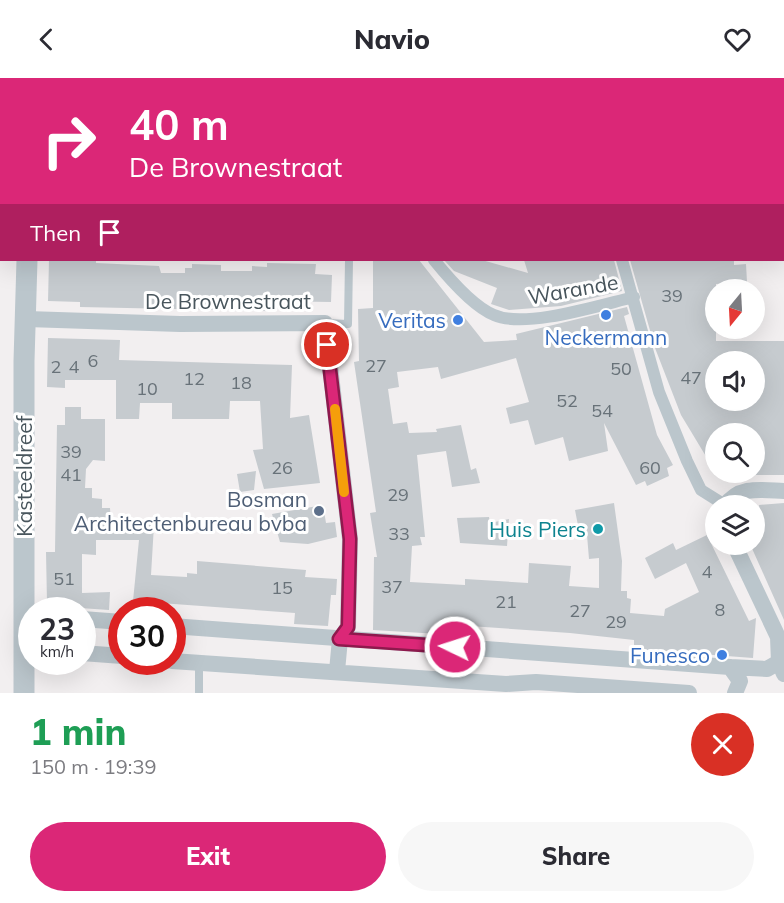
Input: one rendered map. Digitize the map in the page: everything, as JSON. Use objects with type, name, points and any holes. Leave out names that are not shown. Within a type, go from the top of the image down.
[{"type":"street","name":"Kasteeldreef","points":[[27,261],[24,373],[28,597]]},
{"type":"street","name":"Warande","points":[[435,261],[454,285],[494,316],[538,320],[634,297]]},
{"type":"street","points":[[622,261],[659,392],[701,490],[709,495]]},
{"type":"street","name":"De Brownestraat","points":[[27,320],[180,324],[325,323],[350,539],[348,627],[339,639],[337,671]]},
{"type":"street","points":[[734,495],[742,491],[784,491]]},
{"type":"street","points":[[186,627],[730,667],[781,668],[778,637],[739,555]]},
{"type":"street","points":[[186,662],[337,671],[436,683],[536,682],[689,693]]},
{"type":"street","points":[[730,667],[740,681],[735,693]]},
{"type":"street","name":"Kasteeldreef","points":[[24,693],[26,675]]},
{"type":"lane","points":[[325,323],[348,324],[349,261]]},
{"type":"lane","points":[[199,663],[199,693]]},
{"type":"building","points":[[49,261],[96,261],[96,263],[159,266],[161,273],[185,273],[185,268],[192,268],[192,264],[221,265],[221,271],[252,271],[252,266],[267,267],[267,263],[316,264],[315,274],[332,275],[331,302],[267,301],[267,311],[80,307],[80,302],[48,301]]},
{"type":"building","points":[[373,261],[420,261],[484,342],[517,340],[516,334],[627,307],[629,314],[624,316],[657,435],[673,465],[667,468],[669,476],[647,486],[645,481],[636,485],[604,423],[608,451],[569,461],[563,437],[535,445],[528,420],[510,424],[506,408],[529,402],[516,358],[441,379],[438,367],[397,372],[399,387],[388,389],[393,424],[407,422],[409,433],[437,432],[436,429],[461,425],[471,470],[476,468],[480,483],[452,487],[446,451],[417,455],[425,537],[420,537],[422,545],[412,546],[410,582],[465,585],[465,579],[528,583],[529,563],[571,566],[569,586],[599,588],[599,558],[589,559],[587,535],[580,536],[575,510],[614,503],[622,561],[621,591],[627,591],[627,598],[631,599],[630,613],[664,616],[665,609],[699,592],[686,563],[655,579],[645,558],[673,543],[676,550],[705,536],[705,555],[717,555],[749,621],[756,618],[753,658],[634,649],[634,640],[570,633],[440,624],[439,634],[373,630],[374,557],[377,557],[370,513],[376,512],[354,362],[359,361],[358,309],[373,308]]},
{"type":"building","points":[[445,261],[486,261],[528,273],[524,261],[614,261],[622,291],[561,306],[509,310],[491,304],[497,288],[454,271]]},
{"type":"building","points":[[630,261],[734,261],[734,265],[746,264],[747,279],[705,279],[705,339],[784,341],[784,475],[765,475],[765,423],[705,423],[705,455],[681,415],[655,348]]},
{"type":"building","points":[[48,338],[120,340],[119,360],[292,365],[290,418],[309,415],[320,483],[264,489],[253,450],[263,449],[260,401],[230,401],[229,419],[172,419],[172,403],[140,403],[139,419],[116,419],[116,380],[65,380],[65,388],[47,387]]},
{"type":"building","points":[[65,407],[81,407],[81,419],[105,419],[105,461],[93,460],[86,469],[85,488],[92,488],[92,498],[102,499],[102,508],[110,508],[111,523],[154,525],[151,575],[187,577],[187,573],[197,574],[197,561],[306,570],[305,577],[337,579],[336,595],[331,595],[328,626],[294,624],[295,613],[186,605],[186,597],[133,597],[139,540],[96,540],[96,555],[82,554],[82,593],[110,592],[108,610],[96,609],[96,597],[47,597],[46,552],[55,552],[57,425],[65,425]]},
{"type":"building","points":[[256,471],[254,490],[240,492],[237,474]]},
{"type":"building","points":[[784,503],[784,620],[755,555],[765,555],[765,505]]},
{"type":"building","points":[[323,505],[326,523],[335,522],[337,537],[308,544],[280,542],[272,514]]},
{"type":"building","points":[[489,517],[490,523],[509,519],[507,546],[460,543],[457,518]]},
{"type":"slow traffic","points":[[335,409],[344,492]]},
{"type":"place","name":"Neckermann","points":[[606,315]]},
{"type":"place","name":"Veritas","points":[[458,320]]},
{"type":"place","name":"Bosman Architectenbureau bvba","points":[[319,511]]},
{"type":"place","name":"Huis Piers","points":[[598,529]]},
{"type":"place","name":"Funesco","points":[[722,655]]},
{"type":"route","points":[[327,345],[350,539],[348,627],[339,639],[455,647]]}]
